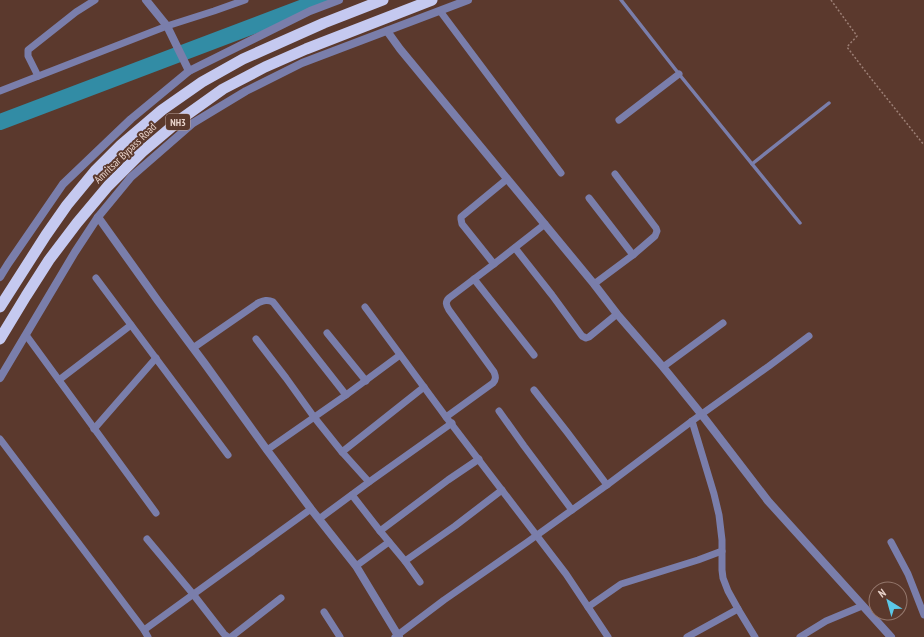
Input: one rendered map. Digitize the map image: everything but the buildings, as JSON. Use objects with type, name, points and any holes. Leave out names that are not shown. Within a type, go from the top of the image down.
[{"type":"highway","name":"Amritsar Bypass Road","points":[[0,307],[67,205],[95,171],[121,145],[162,110],[202,82],[243,59],[324,23],[383,0]]},
{"type":"highway","name":"Amritsar Bypass Road","points":[[0,339],[34,284],[77,223],[108,186],[142,152],[181,119],[223,89],[265,67],[306,49],[432,0]]},
{"type":"street","points":[[38,76],[28,56],[28,50],[76,12],[95,0]]},
{"type":"street","points":[[146,0],[167,26],[188,68]]},
{"type":"street","points":[[0,91],[167,26],[245,0]]},
{"type":"street","points":[[0,278],[62,184],[188,68],[310,11],[339,0]]},
{"type":"street","points":[[0,378],[75,252],[98,217],[131,177],[193,123],[246,91],[302,63],[468,0]]},
{"type":"street","points":[[440,10],[561,173]]},
{"type":"street","points":[[387,31],[400,49],[545,224],[617,314],[702,414],[768,501],[891,637]]},
{"type":"street","points":[[619,120],[679,74]]},
{"type":"street","points":[[594,284],[633,255],[655,236],[657,231],[615,174]]},
{"type":"street","points":[[494,264],[462,224],[460,219],[507,179]]},
{"type":"street","points":[[589,198],[633,255]]},
{"type":"street","points":[[98,217],[267,450],[356,566],[397,636],[444,600],[526,544],[536,535],[607,485],[809,336]]},
{"type":"street","points":[[446,417],[493,383],[496,377],[494,372],[449,310],[446,301],[545,224]]},
{"type":"street","points":[[514,248],[552,295],[582,336],[586,338],[589,337],[617,314]]},
{"type":"street","points":[[96,278],[228,455]]},
{"type":"street","points":[[474,278],[534,355]]},
{"type":"street","points":[[193,348],[258,303],[265,300],[270,301],[273,302],[346,395]]},
{"type":"street","points":[[365,307],[446,417],[566,574],[608,637]]},
{"type":"street","points":[[663,367],[723,323]]},
{"type":"street","points":[[59,380],[131,325]]},
{"type":"street","points":[[327,333],[366,380]]},
{"type":"street","points":[[26,334],[156,513]]},
{"type":"street","points":[[256,339],[314,417],[342,452],[369,482]]},
{"type":"street","points":[[267,450],[400,355]]},
{"type":"street","points":[[94,429],[156,358]]},
{"type":"street","points":[[342,452],[424,387]]},
{"type":"street","points":[[534,390],[607,485]]},
{"type":"street","points":[[499,411],[572,510]]},
{"type":"street","points":[[692,421],[719,515],[723,578],[728,591],[755,637]]},
{"type":"street","points":[[319,519],[452,423]]},
{"type":"street","points":[[0,439],[148,637]]},
{"type":"street","points":[[380,531],[448,480],[479,459]]},
{"type":"street","points":[[405,561],[444,534],[502,490]]},
{"type":"street","points":[[352,495],[420,582]]},
{"type":"street","points":[[144,630],[311,509]]},
{"type":"street","points":[[148,539],[224,634],[230,637],[281,598]]},
{"type":"street","points":[[356,566],[389,542]]},
{"type":"street","points":[[891,542],[908,574],[924,615]]},
{"type":"street","points":[[588,607],[621,584],[722,551]]},
{"type":"street","points":[[800,637],[826,621],[862,606]]},
{"type":"street","points":[[688,637],[738,609]]},
{"type":"street","points":[[324,612],[340,637]]},
{"type":"lane","points":[[621,0],[800,223]]},
{"type":"lane","points":[[752,164],[829,103]]},
{"type":"path","points":[[831,0],[857,36],[847,47],[868,76],[924,145]]},
{"type":"waterway","points":[[0,122],[322,0]]}]
